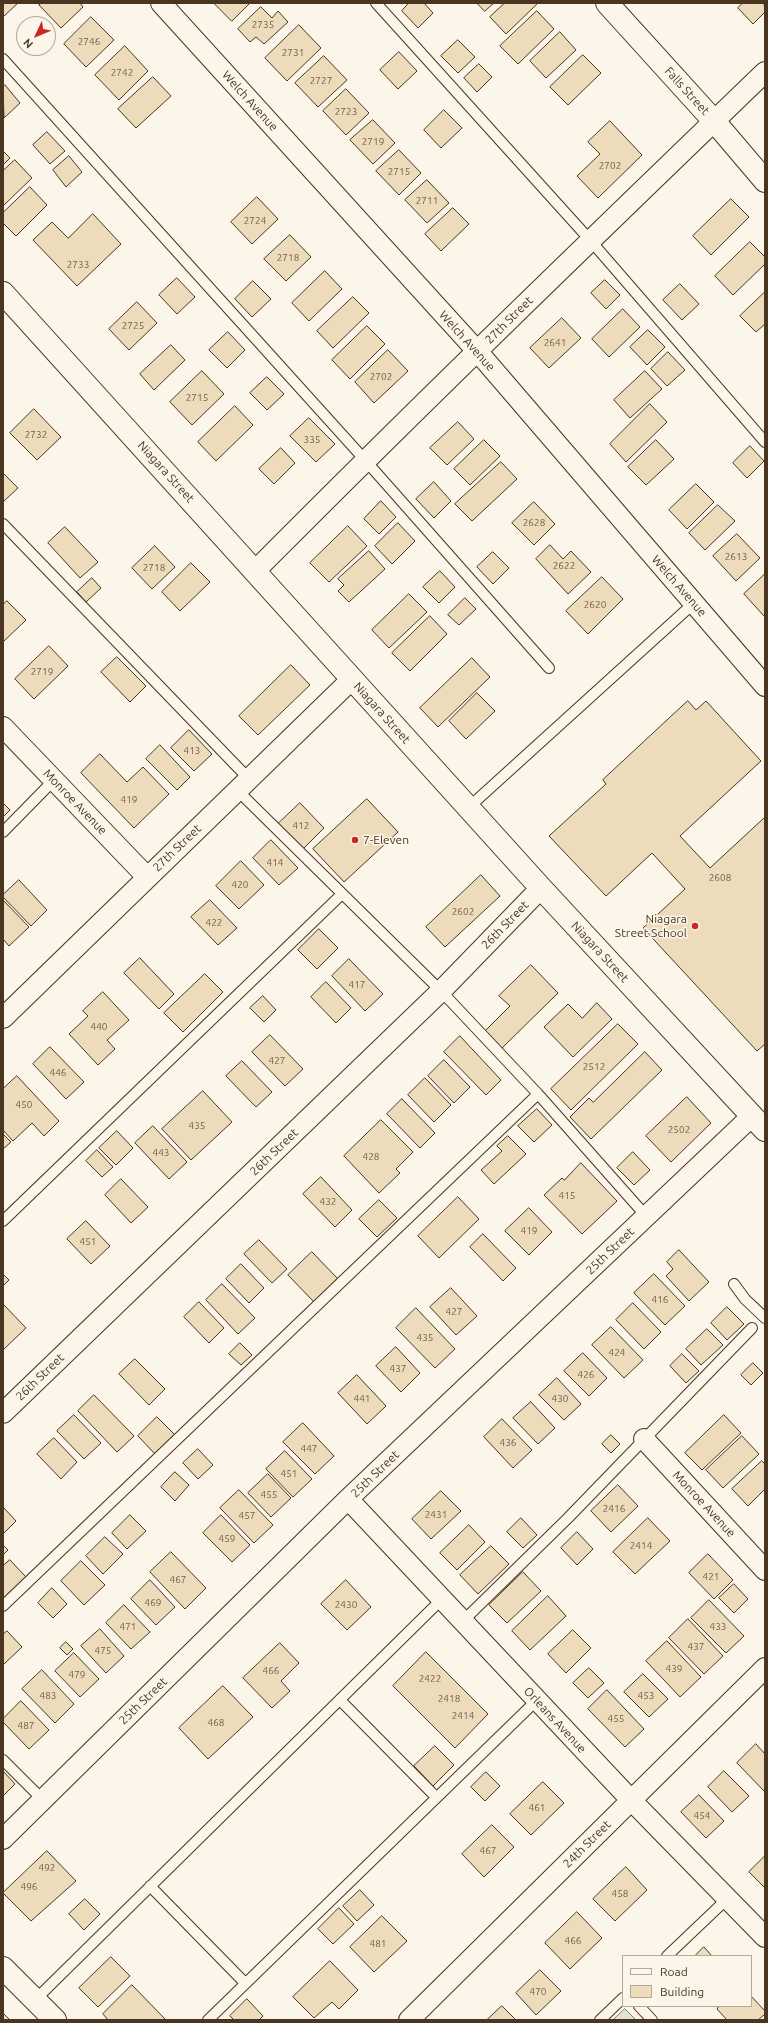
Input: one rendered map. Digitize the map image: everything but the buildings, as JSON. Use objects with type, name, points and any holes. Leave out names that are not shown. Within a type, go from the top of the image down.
[{"type":"street","name":"Welch Avenue","points":[[161,3],[478,352],[765,686]]},
{"type":"street","name":"Falls Street","points":[[607,3],[714,121],[765,181]]},
{"type":"street","name":"27th Street","points":[[255,571],[365,460],[478,352],[590,240],[765,72]]},
{"type":"street","name":"Niagara Street","points":[[3,293],[468,808],[759,1123]]},
{"type":"street","name":"27th Street","points":[[3,1018],[352,679]]},
{"type":"street","name":"Monroe Avenue","points":[[3,727],[147,877]]},
{"type":"street","name":"26th Street","points":[[3,1413],[440,991],[541,888]]},
{"type":"street","name":"25th Street","points":[[3,1839],[348,1500],[646,1216],[759,1123]]},
{"type":"street","name":"Monroe Avenue","points":[[644,1439],[765,1570]]},
{"type":"street","name":"Orleans Avenue","points":[[348,1500],[631,1800],[765,1937]]},
{"type":"street","name":"24th Street","points":[[409,2020],[765,1668]]},
{"type":"street","points":[[3,1968],[55,2020]]},
{"type":"lane","points":[[376,3],[590,240],[765,442]]},
{"type":"lane","points":[[3,60],[365,460],[549,668]]},
{"type":"lane","points":[[3,524],[342,894],[440,991],[538,1094],[646,1216]]},
{"type":"lane","points":[[468,808],[694,603]]},
{"type":"lane","points":[[3,832],[54,780]]},
{"type":"lane","points":[[3,1222],[342,894]]},
{"type":"lane","points":[[3,1606],[538,1094]]},
{"type":"lane","points":[[734,1284],[745,1299],[765,1318]]},
{"type":"lane","points":[[463,1621],[568,1518],[752,1328]]},
{"type":"lane","points":[[35,2000],[442,1599]]},
{"type":"lane","points":[[340,1700],[436,1797]]},
{"type":"lane","points":[[208,2020],[537,1700]]},
{"type":"lane","points":[[3,1760],[42,1800]]},
{"type":"lane","points":[[150,1886],[245,1983]]},
{"type":"lane","points":[[668,1955],[728,1898]]},
{"type":"lane","points":[[600,2020],[622,1999]]},
{"type":"lane","points":[[640,2007],[652,2020]]},
{"type":"green space","points":[[625,2009],[636,2020],[613,2020]]},
{"type":"place","name":"7-Eleven","points":[[355,840]]},
{"type":"place","name":"Niagara Street School","points":[[695,926]]}]
